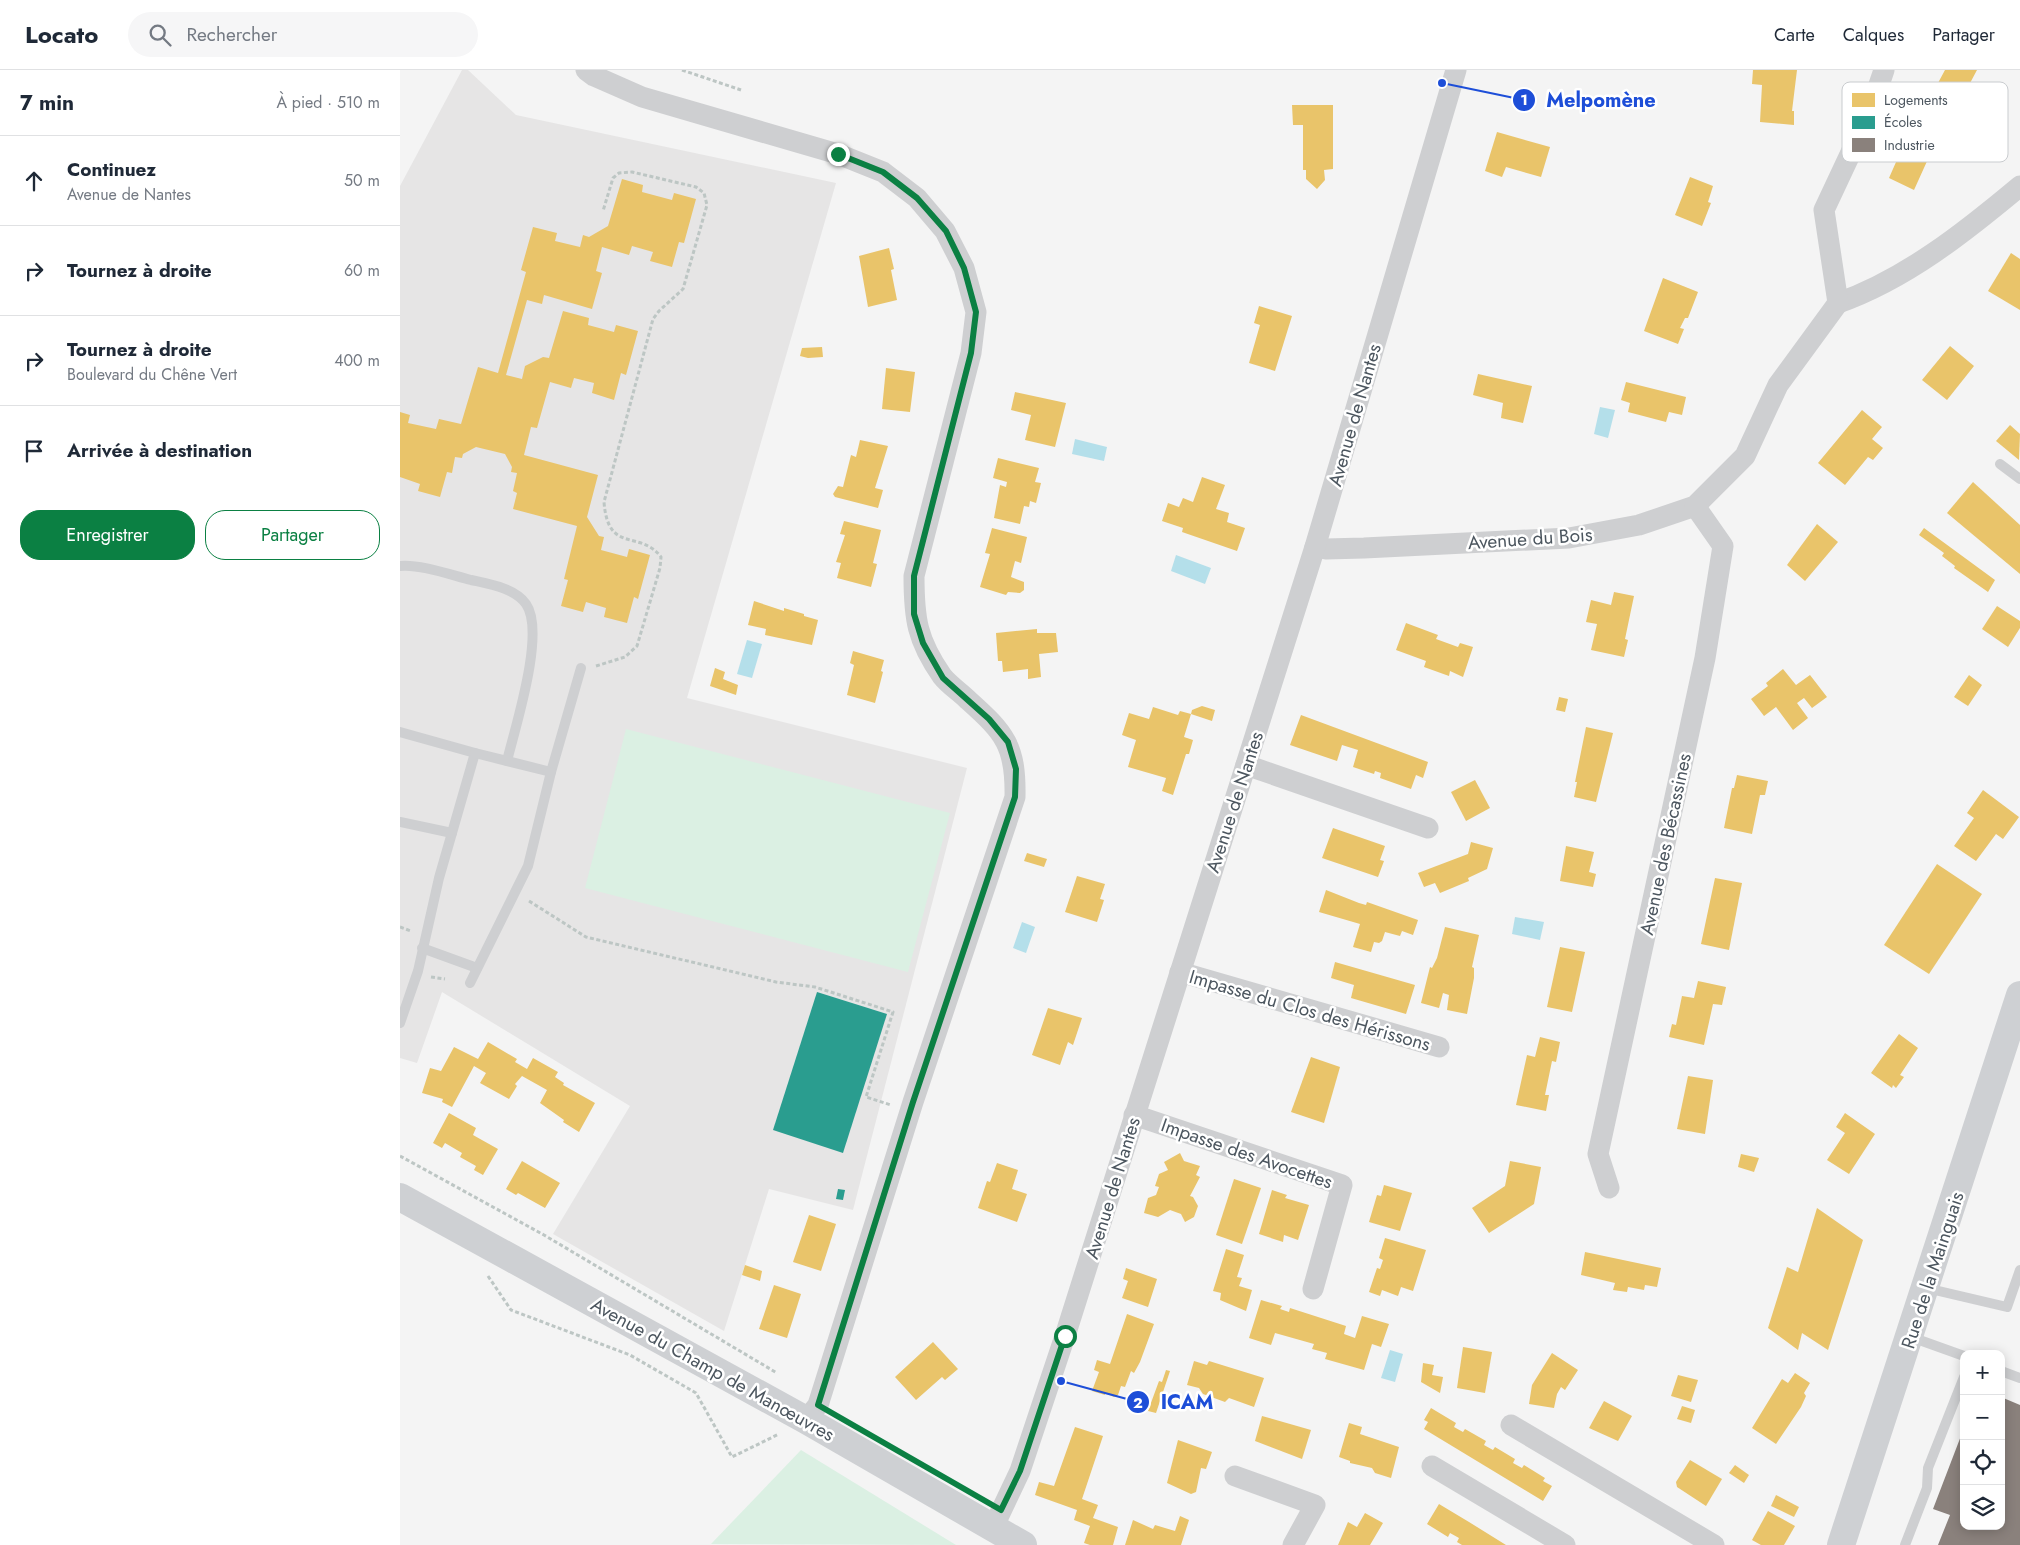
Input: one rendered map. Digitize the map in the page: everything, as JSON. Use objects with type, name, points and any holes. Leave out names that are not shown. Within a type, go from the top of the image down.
[{"type":"street","points":[[586,70],[594,76],[642,96],[838,154],[883,172],[917,198],[946,231],[964,268],[976,312],[971,353],[914,576],[914,614],[923,643],[943,678],[989,719],[1008,742],[1016,769],[1015,797],[910,1112],[818,1405],[806,1420]]},
{"type":"street","name":"Avenue de Nantes","points":[[993,1528],[1023,1462],[1065,1336],[1315,546],[1456,70]]},
{"type":"street","points":[[1880,82],[1884,70]]},
{"type":"street","points":[[1846,162],[1824,210],[1838,304],[1865,294],[1946,245],[2020,186]]},
{"type":"street","name":"Avenue du Bois","points":[[1315,546],[1326,549],[1569,538],[1639,525],[1695,506],[1745,456],[1778,385],[1838,304]]},
{"type":"street","name":"Avenue des Bécassines","points":[[1609,1188],[1598,1154],[1705,658],[1723,546],[1695,506]]},
{"type":"street","points":[[1246,765],[1428,828]]},
{"type":"street","name":"Impasse du Clos des Hérissons","points":[[1180,972],[1439,1047]]},
{"type":"street","name":"Rue de la Mainguais","points":[[1844,1544],[2020,995]]},
{"type":"street","name":"Impasse des Avocettes","points":[[1134,1115],[1342,1185],[1313,1289]]},
{"type":"street","name":"Avenue du Champ de Manœuvres","points":[[400,1197],[806,1420],[1023,1545]]},
{"type":"street","points":[[1511,1425],[1714,1545]]},
{"type":"street","points":[[1432,1466],[1565,1545]]},
{"type":"street","points":[[1235,1476],[1314,1505],[1292,1545]]},
{"type":"lane","points":[[2000,464],[2020,479]]},
{"type":"lane","points":[[400,566],[442,572],[495,586],[514,594],[527,605],[533,627],[534,647],[507,761]]},
{"type":"lane","points":[[470,983],[528,866],[551,772],[581,668]]},
{"type":"lane","points":[[400,732],[475,754],[551,772]]},
{"type":"lane","points":[[400,1023],[412,992],[452,834],[475,754]]},
{"type":"lane","points":[[400,822],[452,834]]},
{"type":"lane","points":[[422,948],[477,968]]},
{"type":"lane","points":[[1926,1288],[2007,1307],[2020,1270]]},
{"type":"lane","points":[[1911,1336],[1960,1354]]},
{"type":"lane","points":[[2005,1372],[2020,1378]]},
{"type":"lane","points":[[1905,1545],[1926,1488],[1928,1468],[1960,1387]]},
{"type":"path","points":[[682,70],[740,90]]},
{"type":"path","points":[[581,668],[611,663],[625,656],[637,646],[660,568],[662,556],[657,551],[624,540],[613,532],[605,518],[604,502],[653,319],[659,311],[684,289],[707,205],[704,193],[696,187],[632,172],[619,173],[613,178],[603,211]]},
{"type":"path","points":[[515,894],[538,905],[586,936],[776,982],[815,987],[893,1012],[866,1097],[910,1112]]},
{"type":"path","points":[[400,1156],[544,1235],[767,1365],[782,1376]]},
{"type":"path","points":[[484,1270],[512,1310],[630,1355],[696,1394],[732,1457],[806,1420]]},
{"type":"shaded area","points":[[462,70],[468,70],[516,115],[836,183],[687,698],[967,768],[853,1210],[769,1189],[724,1331],[553,1234],[630,1106],[442,992],[417,1063],[400,1058],[400,186]]},
{"type":"green space","points":[[626,729],[950,813],[908,972],[585,888]]},
{"type":"green space","points":[[801,1450],[956,1545],[711,1544]]},
{"type":"water","points":[[1600,407],[1615,410],[1608,438],[1594,434]]},
{"type":"water","points":[[1075,439],[1107,447],[1104,461],[1072,454]]},
{"type":"water","points":[[1176,555],[1211,568],[1205,584],[1171,571]]},
{"type":"water","points":[[747,640],[762,644],[752,678],[737,674]]},
{"type":"water","points":[[1515,917],[1544,922],[1540,940],[1512,934]]},
{"type":"water","points":[[1022,922],[1035,927],[1026,953],[1013,948]]},
{"type":"water","points":[[1390,1350],[1403,1354],[1395,1382],[1381,1378]]},
{"type":"building: Logements","points":[[1753,70],[1797,70],[1792,111],[1794,111],[1794,125],[1760,122],[1762,85],[1752,84]]},
{"type":"building: Logements","points":[[1945,70],[1977,70],[1971,82],[1939,82]]},
{"type":"building: Logements","points":[[1292,105],[1333,105],[1333,169],[1324,170],[1325,180],[1317,189],[1306,179],[1306,170],[1303,170],[1303,125],[1293,125]]},
{"type":"building: Logements","points":[[1497,132],[1550,147],[1541,177],[1506,167],[1502,177],[1485,171]]},
{"type":"building: Logements","points":[[1896,162],[1927,162],[1914,190],[1889,178]]},
{"type":"building: Logements","points":[[1690,177],[1713,186],[1708,202],[1711,203],[1702,226],[1675,215]]},
{"type":"building: Logements","points":[[622,179],[643,185],[642,192],[672,200],[674,193],[696,199],[684,243],[679,242],[672,267],[650,261],[653,252],[632,246],[629,255],[602,247],[596,271],[602,273],[592,309],[544,295],[542,304],[527,300],[506,375],[522,379],[525,366],[543,357],[549,358],[563,311],[589,318],[588,325],[614,332],[616,325],[638,331],[626,375],[621,373],[614,400],[592,393],[594,383],[574,378],[571,388],[550,382],[537,428],[531,427],[524,455],[598,475],[587,517],[599,536],[604,537],[601,550],[627,557],[629,549],[650,555],[638,599],[634,597],[627,623],[604,617],[606,608],[586,602],[583,612],[561,606],[568,580],[564,579],[577,526],[513,509],[517,493],[513,491],[517,473],[511,472],[512,467],[505,454],[476,447],[463,454],[462,458],[455,457],[452,473],[447,472],[440,497],[418,491],[420,484],[400,477],[400,412],[410,415],[408,423],[436,429],[439,419],[461,424],[478,367],[498,373],[526,272],[521,270],[533,227],[557,233],[555,241],[580,247],[583,235],[589,237],[608,226]]},
{"type":"building: Logements","points":[[889,248],[894,269],[891,270],[897,300],[868,307],[859,256]]},
{"type":"building: Logements","points":[[2011,253],[2020,259],[2020,310],[1988,291]]},
{"type":"building: Logements","points":[[1663,278],[1698,292],[1688,318],[1685,318],[1680,328],[1684,329],[1678,344],[1644,331]]},
{"type":"building: Logements","points":[[1259,306],[1292,316],[1275,371],[1249,363],[1260,325],[1254,323]]},
{"type":"building: Logements","points":[[1950,346],[1974,366],[1947,400],[1922,380]]},
{"type":"building: Logements","points":[[822,347],[823,357],[808,358],[800,356],[802,348]]},
{"type":"building: Logements","points":[[886,368],[915,372],[910,412],[882,409]]},
{"type":"building: Logements","points":[[1478,374],[1532,386],[1523,423],[1501,418],[1503,403],[1473,395]]},
{"type":"building: Logements","points":[[1626,382],[1686,397],[1682,415],[1669,412],[1666,422],[1628,412],[1630,403],[1621,400]]},
{"type":"building: Logements","points":[[1015,392],[1066,403],[1055,447],[1025,440],[1031,415],[1011,410]]},
{"type":"building: Logements","points":[[1862,410],[1882,427],[1872,439],[1883,448],[1873,460],[1868,457],[1845,485],[1818,463]]},
{"type":"building: Logements","points":[[2010,425],[2020,434],[2019,460],[1996,441]]},
{"type":"building: Logements","points":[[860,440],[888,446],[875,488],[883,490],[878,508],[835,497],[833,494],[838,486],[843,487],[851,455],[856,457]]},
{"type":"building: Logements","points":[[998,458],[1039,468],[1035,482],[1041,483],[1036,503],[1030,501],[1029,507],[1024,506],[1020,524],[994,518],[1000,485],[1006,487],[1007,482],[993,478]]},
{"type":"building: Logements","points":[[1202,477],[1225,485],[1216,509],[1229,513],[1227,522],[1245,528],[1237,551],[1182,532],[1183,528],[1162,521],[1168,503],[1179,507],[1183,498],[1193,502]]},
{"type":"building: Logements","points":[[1973,482],[2020,525],[2020,574],[1947,513]]},
{"type":"building: Logements","points":[[844,521],[881,530],[873,563],[877,564],[871,587],[837,578],[841,563],[836,562],[845,535],[840,534]]},
{"type":"building: Logements","points":[[1817,524],[1838,542],[1805,581],[1787,565]]},
{"type":"building: Logements","points":[[992,528],[1027,537],[1021,563],[1015,561],[1011,577],[1024,582],[1024,590],[1020,593],[1008,592],[1006,595],[980,587],[990,554],[985,553]]},
{"type":"building: Logements","points":[[1924,528],[1995,580],[1988,592],[1954,568],[1955,566],[1942,556],[1944,553],[1919,535]]},
{"type":"building: Logements","points":[[1614,592],[1634,596],[1625,639],[1628,640],[1624,657],[1591,650],[1597,624],[1586,622],[1591,600],[1611,605]]},
{"type":"building: Logements","points":[[754,601],[784,611],[784,608],[818,620],[812,645],[765,635],[766,629],[748,625]]},
{"type":"building: Logements","points":[[1997,606],[2020,621],[2020,628],[2008,647],[1982,629]]},
{"type":"building: Logements","points":[[1406,623],[1438,635],[1436,639],[1458,647],[1460,643],[1473,647],[1463,677],[1450,671],[1449,676],[1424,667],[1426,661],[1396,650]]},
{"type":"building: Logements","points":[[1037,629],[1037,633],[1056,633],[1058,652],[1039,654],[1041,677],[1028,679],[1028,669],[1003,672],[1002,661],[998,661],[996,633]]},
{"type":"building: Logements","points":[[853,651],[884,660],[875,703],[847,695],[854,665],[850,663]]},
{"type":"building: Logements","points":[[715,668],[725,672],[723,679],[738,685],[736,695],[710,686]]},
{"type":"building: Logements","points":[[1783,669],[1796,685],[1810,675],[1827,697],[1812,708],[1804,698],[1797,703],[1808,718],[1793,730],[1776,707],[1764,716],[1751,699],[1768,686],[1766,683]]},
{"type":"building: Logements","points":[[1969,675],[1982,685],[1968,706],[1954,697]]},
{"type":"building: Logements","points":[[1559,697],[1568,699],[1565,712],[1556,710]]},
{"type":"building: Logements","points":[[1202,706],[1215,710],[1212,721],[1191,714],[1192,710]]},
{"type":"building: Logements","points":[[1153,707],[1178,715],[1180,711],[1191,714],[1184,737],[1193,740],[1189,754],[1186,754],[1173,795],[1162,791],[1166,778],[1128,767],[1136,740],[1122,735],[1129,713],[1149,719]]},
{"type":"building: Logements","points":[[1301,715],[1428,762],[1423,778],[1416,775],[1411,789],[1380,778],[1381,773],[1375,771],[1374,774],[1353,767],[1358,750],[1342,745],[1337,761],[1290,745]]},
{"type":"building: Logements","points":[[1586,727],[1613,733],[1596,802],[1574,797],[1577,782],[1575,782]]},
{"type":"building: Logements","points":[[1737,775],[1768,781],[1765,795],[1760,795],[1752,834],[1724,828],[1732,788],[1734,788]]},
{"type":"building: Logements","points":[[1475,780],[1490,808],[1466,821],[1451,792]]},
{"type":"building: Logements","points":[[1983,790],[2019,817],[2003,839],[1996,834],[1976,861],[1954,846],[1974,818],[1967,813]]},
{"type":"building: Logements","points":[[1333,828],[1385,846],[1380,860],[1384,861],[1378,877],[1322,858]]},
{"type":"building: Logements","points":[[1471,842],[1493,848],[1487,869],[1468,878],[1469,881],[1440,893],[1435,883],[1424,887],[1418,873],[1468,854]]},
{"type":"building: Logements","points":[[1566,846],[1594,852],[1589,872],[1596,874],[1593,887],[1560,881]]},
{"type":"building: Logements","points":[[1027,853],[1047,859],[1044,867],[1024,861]]},
{"type":"building: Logements","points":[[1937,864],[1982,894],[1929,974],[1884,945]]},
{"type":"building: Logements","points":[[1077,876],[1105,884],[1100,899],[1104,900],[1097,922],[1065,912]]},
{"type":"building: Logements","points":[[1715,878],[1742,883],[1729,950],[1701,944]]},
{"type":"building: Logements","points":[[1326,890],[1359,903],[1366,905],[1367,902],[1418,920],[1413,935],[1402,931],[1400,936],[1385,932],[1382,941],[1379,943],[1374,942],[1371,952],[1353,947],[1360,924],[1319,912]]},
{"type":"building: Logements","points":[[1445,927],[1479,935],[1472,967],[1474,968],[1474,978],[1467,1014],[1447,1010],[1449,995],[1443,993],[1439,1008],[1421,1003],[1430,967],[1432,968],[1437,958]]},
{"type":"building: Logements","points":[[1560,947],[1585,952],[1572,1012],[1547,1007]]},
{"type":"building: Logements","points":[[1335,962],[1415,985],[1406,1014],[1351,998],[1354,985],[1331,978]]},
{"type":"building: Logements","points":[[1698,981],[1726,987],[1722,1005],[1713,1004],[1704,1045],[1669,1037],[1672,1024],[1676,1025],[1682,996],[1694,998]]},
{"type":"building: Logements","points":[[1048,1008],[1082,1018],[1073,1045],[1068,1042],[1060,1065],[1032,1055]]},
{"type":"building: Logements","points":[[1899,1034],[1918,1048],[1900,1075],[1904,1077],[1896,1088],[1893,1085],[1892,1088],[1871,1073]]},
{"type":"building: Logements","points":[[1540,1037],[1560,1042],[1556,1062],[1552,1061],[1545,1095],[1549,1095],[1546,1111],[1516,1105],[1527,1055],[1535,1057]]},
{"type":"building: Logements","points":[[488,1042],[517,1059],[515,1062],[527,1069],[533,1058],[558,1072],[555,1077],[564,1083],[563,1085],[595,1103],[579,1132],[563,1122],[564,1120],[540,1103],[547,1090],[522,1076],[515,1084],[517,1086],[509,1099],[480,1083],[486,1073],[474,1066],[452,1107],[442,1102],[443,1099],[422,1093],[430,1068],[441,1071],[454,1047],[478,1059]]},
{"type":"building: Logements","points":[[1311,1057],[1340,1067],[1324,1123],[1291,1112]]},
{"type":"building: Logements","points":[[1688,1076],[1713,1080],[1705,1134],[1677,1129]]},
{"type":"building: Logements","points":[[449,1113],[476,1128],[473,1135],[498,1149],[483,1175],[474,1170],[476,1166],[460,1157],[462,1153],[445,1143],[442,1148],[433,1143]]},
{"type":"building: Logements","points":[[1845,1113],[1875,1134],[1849,1174],[1827,1160],[1845,1133],[1836,1127]]},
{"type":"building: Logements","points":[[1180,1153],[1184,1161],[1200,1166],[1196,1175],[1200,1177],[1190,1196],[1193,1197],[1198,1206],[1194,1217],[1185,1222],[1181,1214],[1170,1210],[1158,1217],[1144,1213],[1148,1198],[1156,1195],[1159,1187],[1155,1186],[1159,1174],[1168,1170],[1164,1162]]},
{"type":"building: Logements","points":[[1741,1154],[1759,1158],[1754,1172],[1738,1167]]},
{"type":"building: Logements","points":[[522,1161],[560,1183],[545,1208],[518,1193],[516,1195],[506,1189]]},
{"type":"building: Logements","points":[[1510,1161],[1541,1167],[1534,1204],[1489,1233],[1472,1208],[1505,1186]]},
{"type":"building: Logements","points":[[997,1163],[1018,1170],[1012,1189],[1027,1194],[1017,1222],[978,1208],[987,1181],[990,1182]]},
{"type":"building: Logements","points":[[1234,1179],[1261,1188],[1242,1244],[1216,1235]]},
{"type":"building: Logements","points":[[1384,1185],[1412,1193],[1400,1231],[1369,1222],[1377,1195],[1381,1196]]},
{"type":"building: Logements","points":[[1272,1190],[1287,1195],[1285,1198],[1309,1205],[1298,1240],[1284,1235],[1283,1242],[1259,1234]]},
{"type":"building: Logements","points":[[1817,1208],[1863,1240],[1828,1350],[1802,1333],[1798,1350],[1768,1328],[1787,1267],[1798,1272]]},
{"type":"building: Logements","points":[[809,1215],[836,1224],[821,1271],[793,1262]]},
{"type":"building: Logements","points":[[1385,1238],[1426,1250],[1413,1291],[1401,1287],[1398,1296],[1382,1290],[1380,1296],[1369,1292],[1377,1268],[1380,1269],[1383,1260],[1379,1258]]},
{"type":"building: Logements","points":[[1226,1249],[1244,1255],[1237,1277],[1242,1278],[1239,1286],[1252,1290],[1246,1311],[1220,1300],[1221,1293],[1213,1291]]},
{"type":"building: Logements","points":[[1585,1252],[1661,1268],[1657,1287],[1645,1285],[1644,1290],[1628,1287],[1627,1292],[1613,1290],[1615,1283],[1581,1275]]},
{"type":"building: Logements","points":[[745,1265],[762,1271],[760,1281],[742,1275]]},
{"type":"building: Logements","points":[[1126,1268],[1157,1279],[1148,1307],[1122,1298],[1128,1281],[1123,1279]]},
{"type":"building: Logements","points":[[774,1285],[801,1294],[787,1338],[759,1329]]},
{"type":"building: Logements","points":[[1261,1300],[1282,1306],[1280,1309],[1289,1312],[1290,1308],[1346,1326],[1344,1334],[1355,1338],[1362,1316],[1389,1324],[1381,1347],[1372,1344],[1364,1370],[1325,1359],[1327,1353],[1312,1349],[1314,1344],[1275,1333],[1271,1345],[1249,1338]]},
{"type":"building: Logements","points":[[1127,1314],[1154,1324],[1140,1362],[1134,1373],[1131,1371],[1125,1387],[1121,1386],[1118,1395],[1114,1397],[1092,1391],[1099,1372],[1094,1370],[1097,1360],[1110,1364]]},
{"type":"building: Logements","points":[[933,1342],[958,1369],[945,1380],[942,1377],[916,1400],[895,1377]]},
{"type":"building: Logements","points":[[1463,1347],[1492,1352],[1485,1393],[1457,1388]]},
{"type":"building: Logements","points":[[1552,1353],[1578,1370],[1565,1390],[1561,1387],[1557,1394],[1554,1408],[1529,1404],[1532,1385]]},
{"type":"building: Logements","points":[[1194,1361],[1207,1365],[1209,1361],[1264,1378],[1254,1407],[1229,1398],[1225,1402],[1203,1394],[1199,1388],[1187,1385]]},
{"type":"building: Logements","points":[[1423,1363],[1434,1365],[1432,1375],[1443,1377],[1440,1393],[1421,1382]]},
{"type":"building: Logements","points":[[1166,1370],[1170,1371],[1156,1413],[1148,1411],[1159,1381],[1162,1382]]},
{"type":"building: Logements","points":[[1795,1373],[1810,1383],[1804,1393],[1806,1396],[1801,1407],[1776,1444],[1752,1428],[1782,1379],[1788,1383]]},
{"type":"building: Logements","points":[[1678,1375],[1698,1380],[1691,1402],[1671,1396]]},
{"type":"building: Logements","points":[[1604,1401],[1632,1416],[1618,1441],[1589,1428]]},
{"type":"building: Logements","points":[[1682,1406],[1695,1410],[1691,1423],[1677,1419]]},
{"type":"building: Logements","points":[[1431,1408],[1456,1423],[1454,1427],[1463,1432],[1465,1429],[1486,1441],[1484,1445],[1493,1450],[1495,1447],[1515,1459],[1513,1463],[1522,1468],[1524,1465],[1545,1478],[1543,1481],[1552,1486],[1543,1501],[1424,1429],[1428,1422],[1424,1420]]},
{"type":"building: Logements","points":[[1262,1416],[1311,1430],[1302,1459],[1255,1441]]},
{"type":"building: Logements","points":[[1349,1423],[1362,1427],[1360,1434],[1399,1447],[1391,1478],[1375,1473],[1372,1468],[1350,1463],[1350,1461],[1339,1457]]},
{"type":"building: Logements","points":[[1075,1427],[1103,1436],[1082,1499],[1098,1505],[1093,1518],[1118,1527],[1113,1545],[1090,1545],[1084,1543],[1090,1526],[1074,1520],[1077,1510],[1035,1495],[1039,1482],[1054,1486]]},
{"type":"building: Logements","points":[[1178,1440],[1212,1452],[1206,1469],[1201,1468],[1196,1492],[1191,1494],[1167,1483]]},
{"type":"building: Logements","points":[[1690,1460],[1722,1479],[1706,1506],[1677,1487],[1676,1482]]},
{"type":"building: Logements","points":[[1735,1465],[1749,1475],[1744,1483],[1729,1473]]},
{"type":"building: Logements","points":[[1776,1495],[1799,1507],[1794,1517],[1771,1506]]},
{"type":"building: Logements","points":[[1439,1504],[1506,1545],[1462,1545],[1457,1542],[1459,1538],[1450,1533],[1448,1537],[1427,1524]]},
{"type":"building: Logements","points":[[1768,1511],[1795,1526],[1784,1545],[1761,1545],[1752,1540]]},
{"type":"building: Logements","points":[[1365,1513],[1383,1523],[1370,1545],[1338,1545],[1348,1522],[1357,1527]]},
{"type":"building: Logements","points":[[1180,1516],[1189,1520],[1181,1545],[1125,1545],[1133,1520],[1153,1529],[1155,1525],[1175,1531]]},
{"type":"building: Écoles","points":[[817,992],[887,1014],[843,1153],[773,1130]]},
{"type":"building: Écoles","points":[[838,1189],[845,1190],[843,1200],[836,1199]]},
{"type":"building: Industrie","points":[[2005,1399],[2020,1405],[2020,1545],[1938,1545],[1950,1515],[1933,1509],[1960,1438],[1960,1530],[2005,1530]]},
{"type":"place","name":"Melpomène","points":[[1442,83]]},
{"type":"place","name":"ICAM","points":[[1061,1381]]},
{"type":"route","points":[[838,154],[883,172],[917,198],[946,231],[964,268],[976,312],[971,353],[914,576],[914,614],[923,643],[943,678],[989,719],[1008,742],[1016,769],[1015,797],[913,1102],[818,1405],[1001,1510],[1020,1471],[1065,1336]]}]
